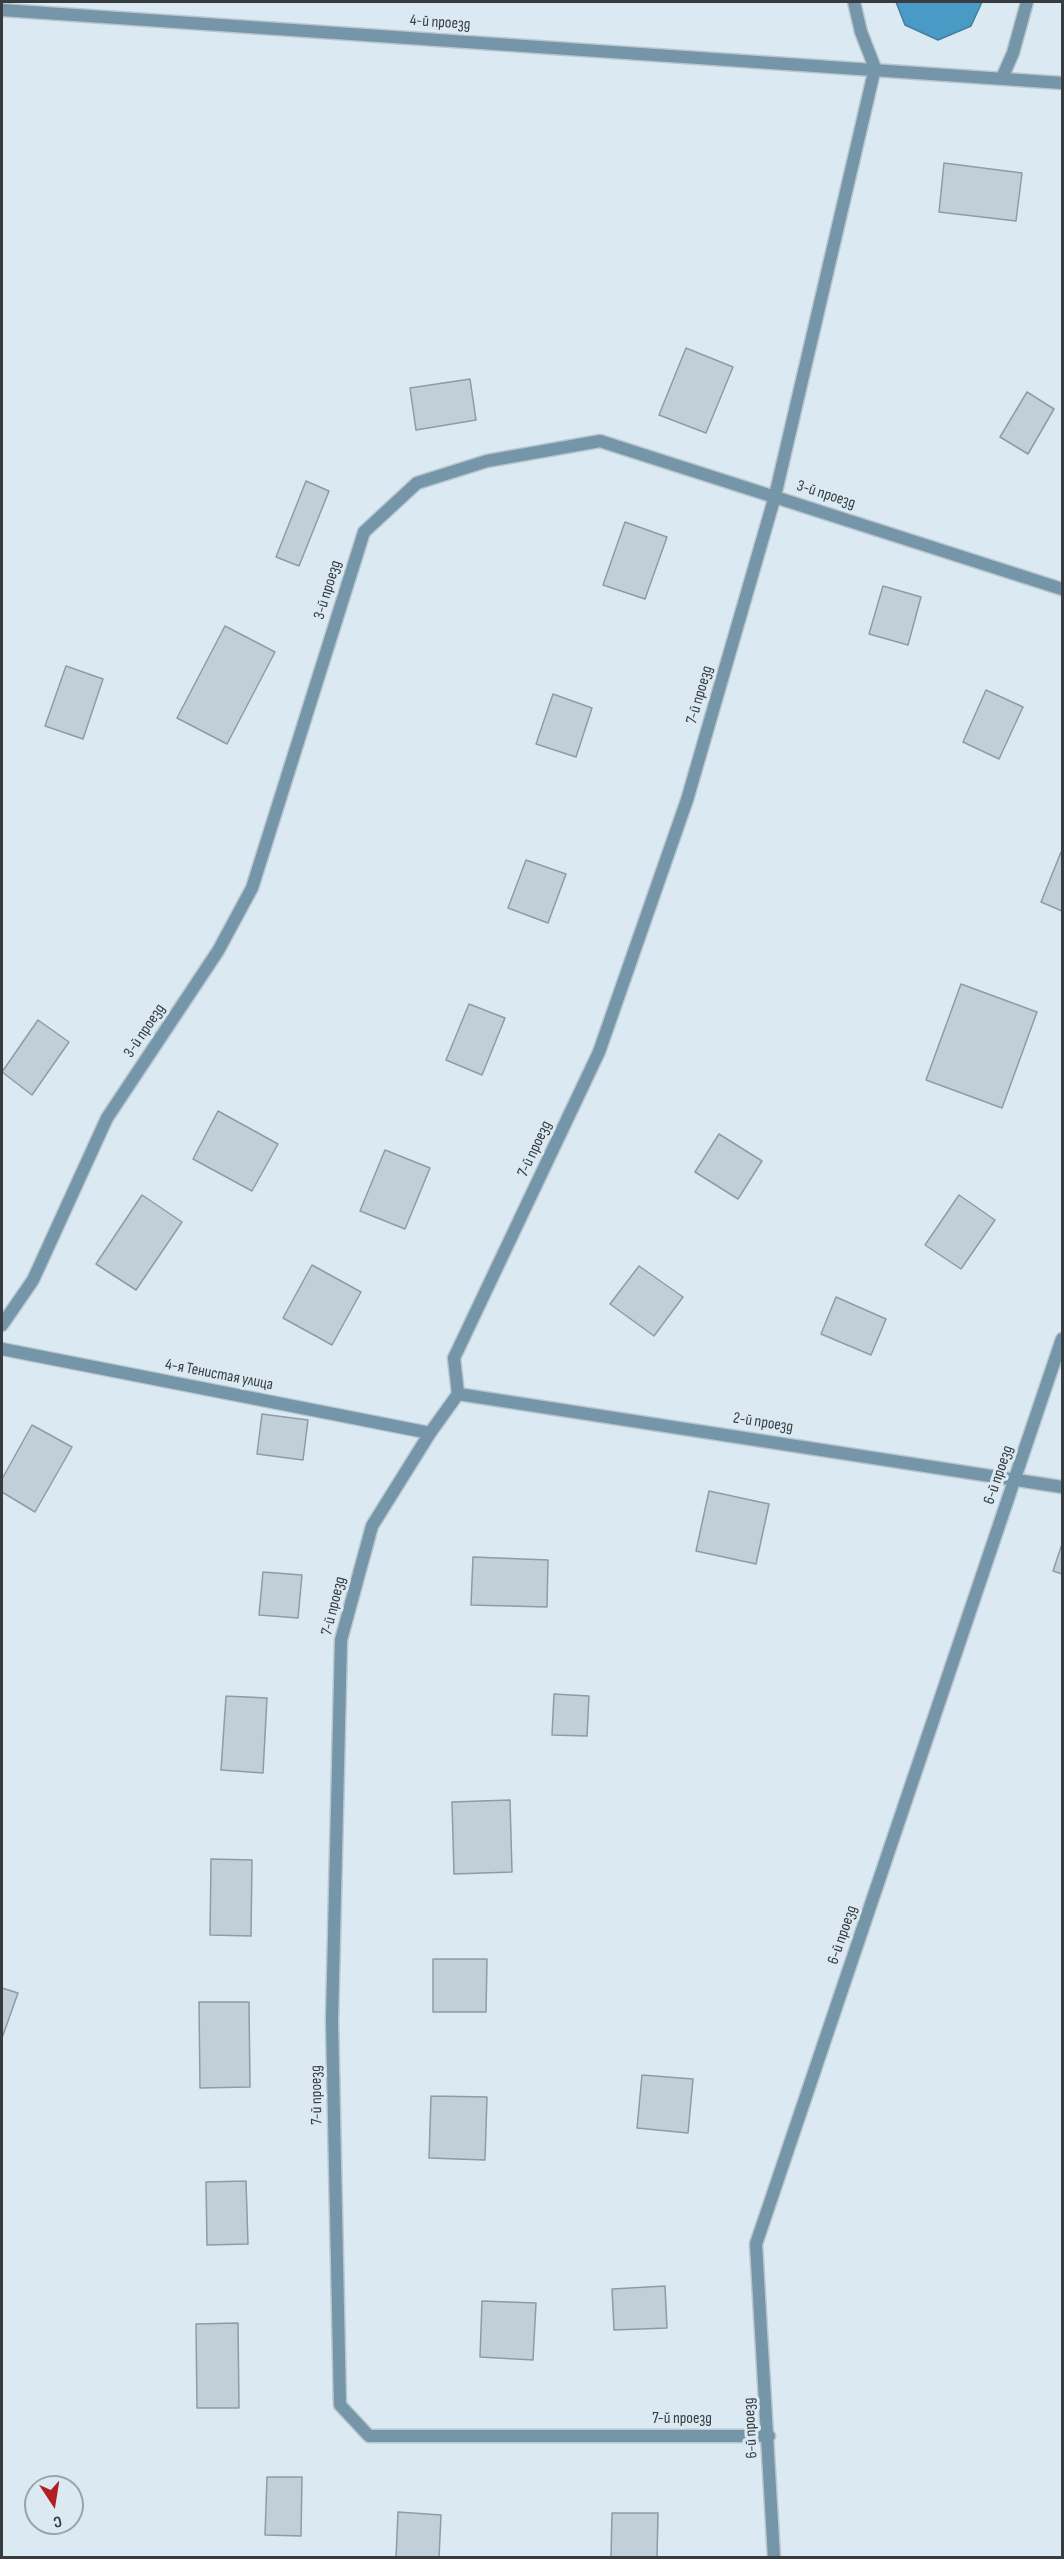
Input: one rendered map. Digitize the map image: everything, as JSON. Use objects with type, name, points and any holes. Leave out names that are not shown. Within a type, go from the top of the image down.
[{"type":"street","points":[[854,2],[861,32],[875,69]]},
{"type":"street","points":[[1027,2],[1013,53],[1002,78],[1062,83]]},
{"type":"street","name":"4-й проезд","points":[[2,10],[1002,78]]},
{"type":"street","name":"7-й проезд","points":[[769,2436],[369,2436],[340,2405],[332,2020],[340,1640],[372,1526],[430,1433],[458,1394],[454,1358],[603,1041],[687,800],[775,496],[875,69]]},
{"type":"street","name":"3-й проезд","points":[[2,1325],[33,1280],[107,1118],[218,951],[252,888],[364,532],[417,483],[487,461],[600,441],[1062,589]]},
{"type":"street","name":"6-й проезд","points":[[774,2558],[769,2436],[756,2244],[1062,1339]]},
{"type":"street","name":"4-я Тенистая улица","points":[[2,1349],[430,1433]]},
{"type":"street","name":"2-й проезд","points":[[458,1394],[1016,1478],[1062,1487]]},
{"type":"water","points":[[896,2],[982,2],[971,26],[938,40],[905,25]]},
{"type":"building","points":[[944,163],[1022,173],[1016,221],[939,212]]},
{"type":"building","points":[[686,348],[733,367],[706,433],[659,415]]},
{"type":"building","points":[[470,379],[476,420],[416,430],[410,388]]},
{"type":"building","points":[[1027,392],[1054,409],[1028,454],[1000,437]]},
{"type":"building","points":[[306,481],[329,491],[299,566],[276,557]]},
{"type":"building","points":[[625,522],[667,537],[645,599],[603,585]]},
{"type":"building","points":[[883,586],[921,597],[908,645],[869,634]]},
{"type":"building","points":[[225,626],[275,652],[227,744],[177,718]]},
{"type":"building","points":[[66,666],[103,679],[83,739],[45,726]]},
{"type":"building","points":[[986,690],[1023,707],[999,759],[963,742]]},
{"type":"building","points":[[553,694],[592,708],[576,757],[536,744]]},
{"type":"building","points":[[1062,852],[1062,911],[1041,902]]},
{"type":"building","points":[[526,860],[566,874],[548,923],[508,908]]},
{"type":"building","points":[[961,984],[1037,1012],[1002,1108],[926,1080]]},
{"type":"building","points":[[469,1004],[505,1018],[482,1075],[446,1060]]},
{"type":"building","points":[[38,1020],[69,1042],[32,1095],[2,1072]]},
{"type":"building","points":[[218,1111],[278,1144],[252,1191],[193,1159]]},
{"type":"building","points":[[719,1134],[762,1161],[738,1199],[695,1172]]},
{"type":"building","points":[[385,1150],[430,1168],[405,1229],[360,1211]]},
{"type":"building","points":[[142,1195],[182,1222],[136,1290],[96,1264]]},
{"type":"building","points":[[959,1195],[995,1220],[961,1269],[925,1245]]},
{"type":"building","points":[[312,1265],[361,1292],[332,1345],[283,1318]]},
{"type":"building","points":[[639,1266],[683,1297],[654,1336],[610,1304]]},
{"type":"building","points":[[836,1297],[886,1319],[871,1355],[821,1334]]},
{"type":"building","points":[[262,1414],[308,1420],[303,1460],[257,1454]]},
{"type":"building","points":[[32,1425],[72,1447],[35,1512],[2,1492],[2,1479]]},
{"type":"building","points":[[709,1491],[769,1504],[756,1564],[696,1551]]},
{"type":"building","points":[[1062,1544],[1062,1574],[1053,1571]]},
{"type":"building","points":[[473,1557],[548,1560],[547,1607],[471,1605]]},
{"type":"building","points":[[263,1572],[302,1575],[298,1618],[259,1615]]},
{"type":"building","points":[[554,1694],[589,1696],[587,1736],[552,1735]]},
{"type":"building","points":[[226,1696],[267,1698],[263,1773],[221,1770]]},
{"type":"building","points":[[510,1800],[512,1872],[454,1874],[452,1802]]},
{"type":"building","points":[[211,1859],[252,1860],[251,1936],[210,1935]]},
{"type":"building","points":[[433,1959],[487,1959],[486,2012],[433,2012]]},
{"type":"building","points":[[2,1988],[18,1993],[2,2038]]},
{"type":"building","points":[[199,2002],[249,2002],[250,2087],[200,2088]]},
{"type":"building","points":[[642,2075],[693,2079],[688,2133],[637,2128]]},
{"type":"building","points":[[431,2096],[487,2097],[485,2160],[429,2158]]},
{"type":"building","points":[[246,2181],[248,2244],[207,2245],[206,2182]]},
{"type":"building","points":[[665,2286],[667,2328],[614,2330],[612,2289]]},
{"type":"building","points":[[482,2301],[536,2303],[533,2360],[480,2357]]},
{"type":"building","points":[[238,2323],[239,2408],[197,2408],[196,2324]]},
{"type":"building","points":[[267,2477],[302,2477],[301,2536],[265,2535]]},
{"type":"building","points":[[398,2512],[441,2515],[439,2558],[396,2558]]},
{"type":"building","points":[[612,2513],[658,2513],[657,2558],[611,2558]]}]
